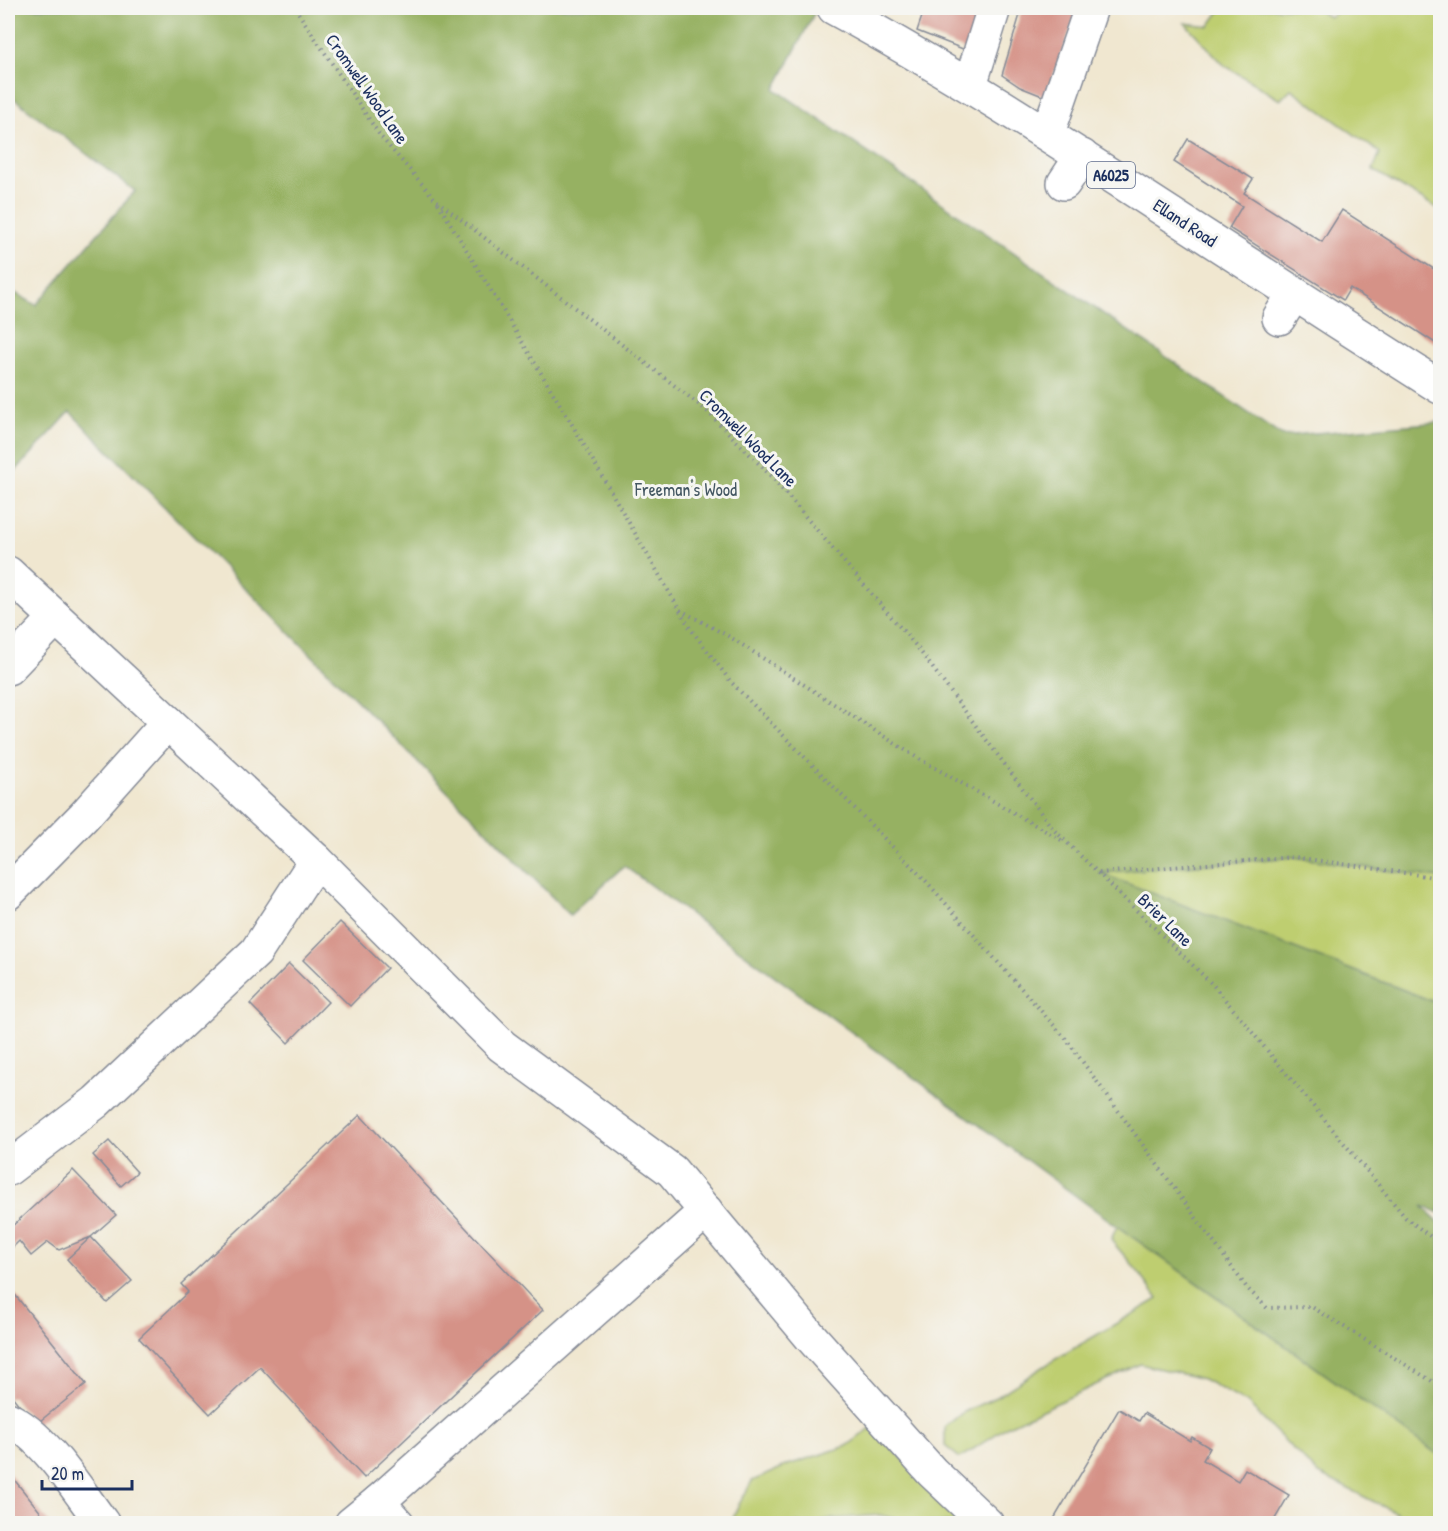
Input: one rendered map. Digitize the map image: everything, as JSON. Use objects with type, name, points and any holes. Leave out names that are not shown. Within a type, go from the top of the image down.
[{"type":"main road","name":"Elland Road","points":[[834,8],[925,58],[1048,133],[1287,306],[1440,387]]},
{"type":"main road","points":[[970,85],[994,8]]},
{"type":"main road","points":[[1048,133],[1091,8]]},
{"type":"main road","points":[[1064,183],[1082,156]]},
{"type":"main road","points":[[8,573],[316,860],[502,1046],[672,1171],[810,1336],[924,1463],[987,1524]]},
{"type":"main road","points":[[8,668],[56,618]]},
{"type":"main road","points":[[8,893],[84,816],[168,722]]},
{"type":"main road","points":[[8,1169],[96,1102],[256,952],[316,860]]},
{"type":"main road","points":[[351,1524],[388,1513],[706,1211]]},
{"type":"main road","points":[[8,1419],[20,1425],[38,1440],[103,1524]]},
{"type":"path","name":"Cromwell Wood Lane","points":[[295,8],[381,137],[436,200],[706,411],[769,474],[917,647],[1053,829],[1098,873]]},
{"type":"path","points":[[436,200],[570,421],[690,628],[731,682],[925,880],[1066,1039],[1247,1288],[1267,1308],[1312,1307],[1440,1386]]},
{"type":"path","points":[[679,609],[730,637],[916,757],[1069,845]]},
{"type":"path","name":"Brier Lane","points":[[1098,873],[1294,857],[1440,878]]},
{"type":"path","name":"Brier Lane","points":[[1098,873],[1213,985],[1406,1218],[1440,1244]]},
{"type":"green space","name":"Freeman's Wood","points":[[8,8],[817,8],[775,89],[1282,436],[1440,422],[1440,878],[1294,857],[1100,873],[1440,1004],[1440,1213],[1422,1206],[1440,1223],[1440,1456],[1117,1226],[624,866],[570,915],[70,412],[8,479],[8,289],[36,305],[135,191],[8,94]]},
{"type":"green space","points":[[1222,8],[1315,8],[1329,17],[1345,8],[1440,8],[1440,210],[1373,170],[1380,153],[1291,89],[1280,100],[1224,65],[1185,23],[1209,26]]},
{"type":"green space","points":[[1294,857],[1440,878],[1440,1004],[1098,873]]},
{"type":"green space","points":[[1117,1226],[1440,1456],[1440,1523],[1420,1523],[1406,1518],[1317,1473],[1247,1403],[1203,1379],[1140,1364],[1008,1426],[960,1458],[945,1446],[945,1427],[962,1413],[998,1396],[1158,1299],[1111,1240]]},
{"type":"green space","points":[[871,1428],[969,1523],[913,1523],[880,1515],[823,1520],[819,1523],[731,1524],[752,1481],[788,1465],[847,1446]]},
{"type":"building","points":[[925,8],[984,8],[968,51],[917,31]]},
{"type":"building","points":[[1022,8],[1079,8],[1045,97],[1020,87],[1002,75]]},
{"type":"building","points":[[1188,139],[1253,179],[1244,193],[1322,242],[1342,210],[1440,273],[1440,346],[1350,288],[1343,300],[1229,228],[1242,206],[1174,162]]},
{"type":"building","points":[[340,922],[387,968],[350,1006],[303,960]]},
{"type":"building","points":[[289,964],[328,1002],[288,1043],[250,1004]]},
{"type":"building","points":[[360,1115],[543,1310],[364,1478],[260,1367],[210,1414],[139,1338],[188,1292],[181,1284]]},
{"type":"building","points":[[109,1141],[137,1172],[121,1186],[93,1155]]},
{"type":"building","points":[[73,1170],[116,1215],[91,1237],[59,1250],[48,1242],[31,1256],[19,1241],[8,1252],[8,1228]]},
{"type":"building","points":[[91,1237],[132,1281],[107,1303],[67,1259]]},
{"type":"building","points":[[8,1286],[86,1384],[35,1425],[12,1396],[8,1399]]},
{"type":"building","points":[[1119,1409],[1139,1421],[1144,1413],[1190,1441],[1192,1437],[1210,1448],[1203,1460],[1238,1481],[1245,1469],[1289,1495],[1272,1524],[1051,1524]]},
{"type":"building","points":[[8,1472],[50,1524],[8,1524]]}]
